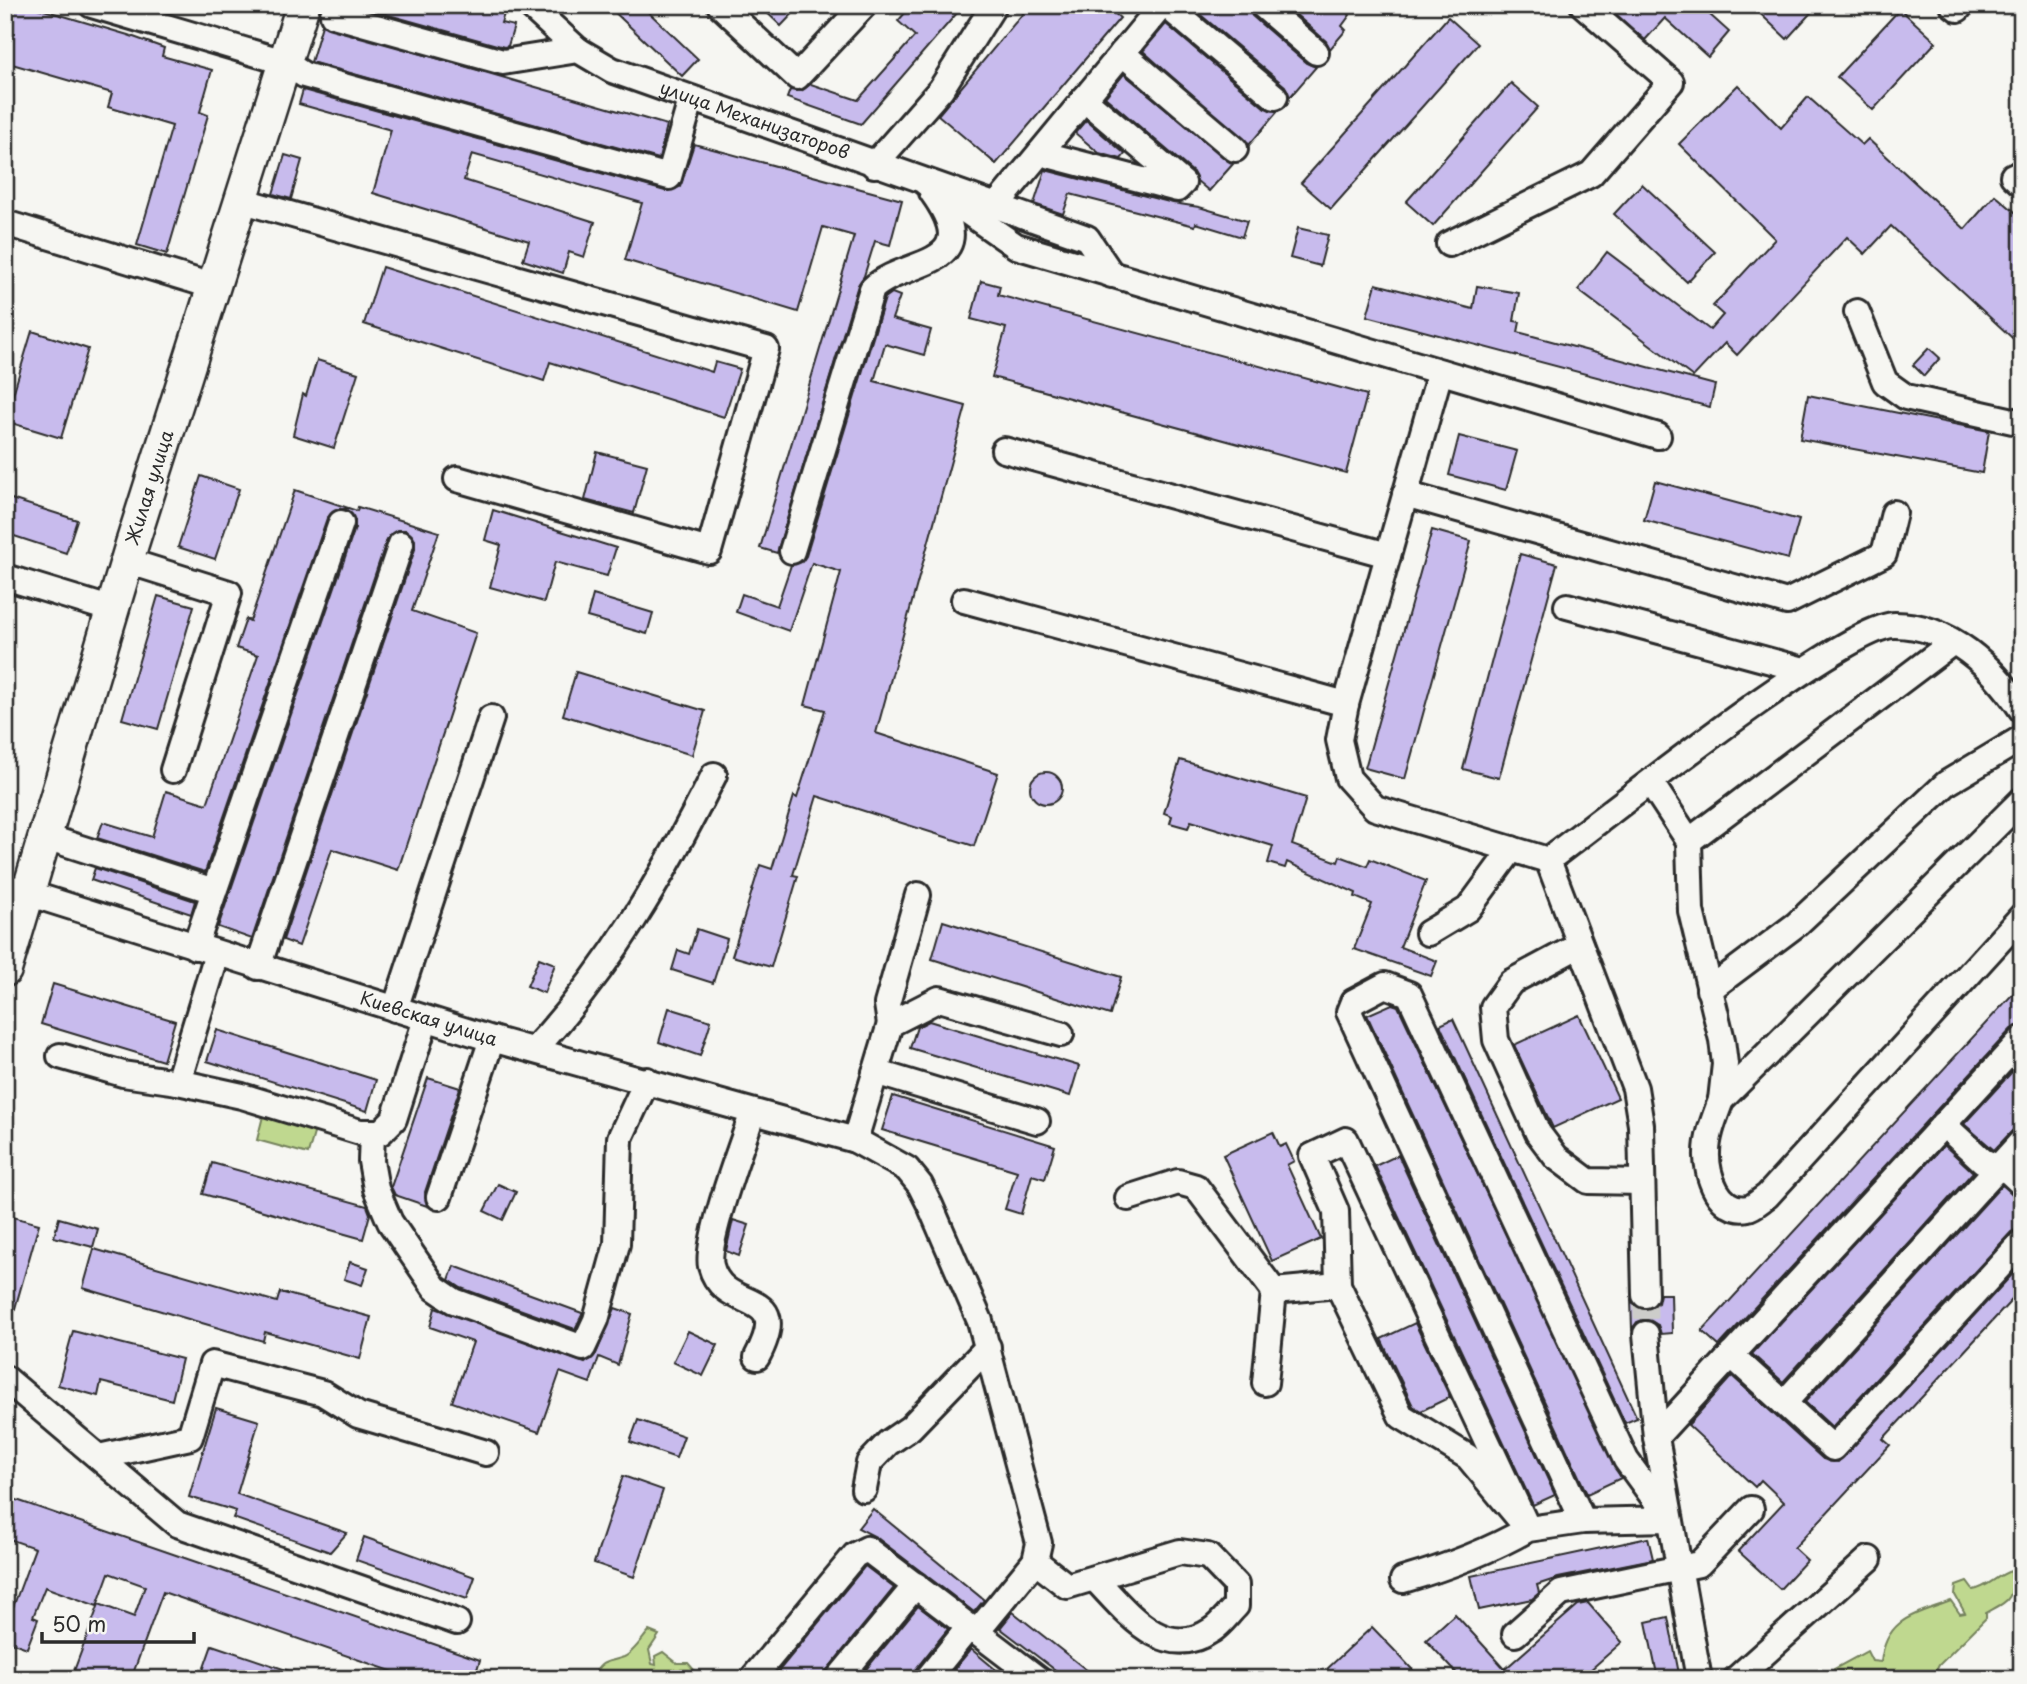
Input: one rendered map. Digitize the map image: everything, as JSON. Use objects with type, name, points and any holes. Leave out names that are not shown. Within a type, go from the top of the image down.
[{"type":"main road","name":"Жилая улица","points":[[5,970],[17,890],[46,837],[127,561],[303,5]]},
{"type":"street","points":[[92,5],[284,62],[304,75],[669,177],[691,100]]},
{"type":"street","name":"улица Механизаторов","points":[[529,5],[578,50],[612,70],[874,165],[1087,238],[1112,275]]},
{"type":"street","points":[[720,5],[797,77],[864,5]]},
{"type":"street","points":[[874,165],[941,89],[994,5]]},
{"type":"street","points":[[995,207],[1164,5],[1275,97]]},
{"type":"street","points":[[1262,5],[1317,52]]},
{"type":"street","points":[[1449,244],[1591,174],[1671,82],[1583,5]]},
{"type":"street","points":[[1953,5],[1958,9],[1962,5]]},
{"type":"street","points":[[333,15],[503,62],[578,50]]},
{"type":"street","points":[[1122,53],[1235,149]]},
{"type":"street","points":[[1040,153],[1177,189],[1182,183],[1084,99]]},
{"type":"street","points":[[926,183],[1016,246],[1658,436]]},
{"type":"street","points":[[792,551],[872,289],[885,277],[924,266],[939,257],[948,243],[949,226],[943,207],[926,183]]},
{"type":"street","points":[[240,200],[766,349],[709,551],[457,479]]},
{"type":"street","points":[[5,223],[212,286]]},
{"type":"street","points":[[1857,312],[1885,382],[1906,397],[2022,423]]},
{"type":"street","points":[[1440,372],[1346,704],[1339,740],[1348,778],[1375,808],[1548,860]]},
{"type":"street","points":[[1004,450],[1388,555]]},
{"type":"street","points":[[1405,494],[1787,603],[1884,554],[1894,513]]},
{"type":"street","points":[[178,1082],[206,951],[214,891],[341,523]]},
{"type":"street","points":[[258,967],[401,544]]},
{"type":"street","points":[[127,561],[229,593],[173,770]]},
{"type":"street","points":[[5,577],[113,610]]},
{"type":"street","points":[[964,600],[1346,704]]},
{"type":"street","points":[[1567,606],[1804,670]]},
{"type":"street","points":[[1548,860],[1804,670],[1853,640],[1892,624],[1928,629],[1967,650],[2002,680],[2022,710]]},
{"type":"street","points":[[1689,841],[1953,642]]},
{"type":"street","points":[[395,1009],[491,718]]},
{"type":"street","points":[[1709,990],[1797,924],[1947,783],[2022,738]]},
{"type":"street","points":[[534,1050],[566,1015],[609,960],[667,868],[713,775]]},
{"type":"street","points":[[1651,783],[1689,841],[1691,911],[1725,1063],[1721,1100],[1710,1130],[1706,1152],[1708,1172],[1719,1197],[1732,1206],[1748,1208],[1767,1196],[2022,916]]},
{"type":"street","points":[[1721,1100],[2022,800]]},
{"type":"street","points":[[46,837],[214,891]]},
{"type":"street","points":[[1428,933],[1468,909],[1512,849]]},
{"type":"street","points":[[1548,860],[1634,1088],[1641,1125],[1645,1295]]},
{"type":"street","name":"Киевская улица","points":[[17,890],[492,1039],[855,1140],[907,1169],[920,1185],[988,1347],[1039,1543],[1035,1561]]},
{"type":"street","points":[[855,1140],[890,1024],[887,1004],[918,895]]},
{"type":"street","points":[[1580,945],[1511,982],[1493,1007],[1496,1040],[1538,1133],[1556,1157],[1588,1181],[1642,1182]]},
{"type":"street","points":[[1583,1521],[1349,1012],[1353,1002],[1385,985],[1409,994],[1626,1460],[1669,1519]]},
{"type":"street","points":[[890,1024],[939,999],[1060,1034]]},
{"type":"street","points":[[60,1056],[123,1074],[178,1082],[372,1133],[387,1128],[394,1119],[426,1018]]},
{"type":"street","points":[[439,1197],[492,1039]]},
{"type":"street","points":[[1656,1437],[2022,1039]]},
{"type":"street","points":[[875,1072],[1037,1121]]},
{"type":"street","points":[[372,1133],[371,1161],[376,1189],[390,1222],[435,1288],[454,1301],[583,1348],[596,1320],[617,1244],[620,1138],[647,1080]]},
{"type":"street","points":[[753,1111],[710,1250],[715,1278],[725,1289],[767,1314],[771,1324],[769,1335],[757,1357]]},
{"type":"street","points":[[1943,1125],[1983,1161],[1998,1167],[2022,1184]]},
{"type":"street","points":[[1346,1140],[1528,1529],[1468,1457],[1401,1416],[1338,1285],[1336,1210],[1312,1156],[1346,1140]]},
{"type":"street","points":[[1784,1403],[2022,1141]]},
{"type":"street","points":[[1128,1198],[1178,1182],[1196,1187],[1274,1291],[1265,1383]]},
{"type":"street","points":[[1731,1355],[1833,1448],[2022,1242]]},
{"type":"street","points":[[1274,1291],[1338,1285]]},
{"type":"street","points":[[1646,1334],[1656,1437],[1699,1679]]},
{"type":"street","points":[[864,1489],[869,1463],[888,1443],[910,1428],[988,1347]]},
{"type":"street","points":[[99,1457],[190,1437],[212,1364],[323,1393],[358,1415],[486,1453]]},
{"type":"street","points":[[5,1378],[177,1524],[457,1622]]},
{"type":"street","points":[[1515,1634],[1561,1593],[1699,1564],[1751,1509]]},
{"type":"street","points":[[1403,1580],[1456,1564],[1495,1548],[1528,1529],[1583,1521],[1669,1519]]},
{"type":"street","points":[[752,1679],[855,1555],[867,1549],[973,1630],[1023,1675]]},
{"type":"street","points":[[927,1679],[1035,1561],[1067,1586],[1180,1552],[1208,1556],[1236,1585],[1236,1606],[1211,1630],[1179,1643],[1164,1640],[1129,1615],[1094,1578]]},
{"type":"street","points":[[1736,1679],[1869,1559]]},
{"type":"street","points":[[838,1679],[916,1585]]},
{"type":"green space","points":[[265,1108],[317,1123],[308,1154],[257,1140]]},
{"type":"green space","points":[[2011,1571],[2012,1588],[2009,1598],[1986,1613],[1986,1618],[1939,1665],[1932,1679],[1833,1679],[1834,1669],[1867,1651],[1872,1661],[1881,1662],[1889,1636],[1904,1620],[1914,1615],[1951,1601],[1960,1614],[1965,1613],[1955,1595],[1956,1586],[1967,1582],[1973,1590],[1978,1589]]},
{"type":"green space","points":[[649,1631],[659,1635],[649,1650],[652,1664],[656,1665],[655,1656],[663,1652],[677,1663],[688,1663],[702,1679],[594,1679],[601,1665],[627,1655]]},
{"type":"building","points":[[5,5],[27,5],[128,35],[164,48],[162,56],[212,70],[200,112],[208,115],[167,254],[137,245],[172,126],[108,107],[112,93],[5,62]]},
{"type":"building","points":[[371,5],[483,5],[505,11],[501,23],[514,26],[508,46],[504,47],[371,10]]},
{"type":"building","points":[[607,5],[641,5],[698,59],[682,76]]},
{"type":"building","points":[[759,5],[801,5],[781,26]]},
{"type":"building","points":[[912,5],[964,5],[861,124],[787,98],[790,90],[801,91],[811,84],[858,100],[915,36],[898,21]]},
{"type":"building","points":[[1030,5],[1105,5],[1120,18],[996,164],[938,115]]},
{"type":"building","points":[[1189,5],[1248,5],[1252,16],[1306,63],[1316,67],[1290,97],[1285,86]]},
{"type":"building","points":[[1285,5],[1337,5],[1350,15],[1342,26],[1346,30],[1330,49],[1326,41]]},
{"type":"building","points":[[1606,5],[1699,5],[1729,32],[1708,57],[1665,18],[1645,40]]},
{"type":"building","points":[[1751,5],[1818,5],[1787,39]]},
{"type":"building","points":[[1900,9],[1936,42],[1873,110],[1837,77]]},
{"type":"building","points":[[1448,17],[1478,44],[1331,209],[1301,183]]},
{"type":"building","points":[[1166,24],[1265,108],[1278,111],[1249,145],[1143,51]]},
{"type":"building","points":[[322,25],[667,125],[659,159],[311,62]]},
{"type":"building","points":[[1124,74],[1233,164],[1209,191],[1197,181],[1193,172],[1105,97]]},
{"type":"building","points":[[1511,83],[1538,107],[1433,226],[1406,202]]},
{"type":"building","points":[[1738,85],[1781,128],[1808,97],[1862,145],[1868,139],[1965,229],[1995,195],[2022,218],[2022,347],[1891,226],[1865,254],[1847,237],[1737,355],[1725,343],[1693,377],[1578,290],[1607,252],[1710,330],[1723,315],[1713,306],[1775,239],[1679,144]]},
{"type":"building","points":[[303,90],[665,191],[680,187],[694,144],[902,200],[890,245],[875,241],[864,276],[858,285],[777,553],[760,548],[854,236],[823,227],[798,312],[625,260],[642,203],[472,154],[464,180],[595,222],[584,257],[569,252],[563,273],[523,260],[529,241],[373,193],[391,130],[299,104]]},
{"type":"building","points":[[1086,120],[1125,154],[1121,159],[1099,153],[1075,133]]},
{"type":"building","points":[[285,155],[302,160],[291,199],[273,194]]},
{"type":"building","points":[[1045,170],[1247,221],[1242,237],[1196,223],[1195,226],[1070,194],[1063,214],[1034,204]]},
{"type":"building","points":[[1642,184],[1715,252],[1687,282],[1614,214]]},
{"type":"building","points":[[1298,228],[1328,235],[1320,266],[1290,258]]},
{"type":"building","points":[[382,267],[712,372],[715,362],[740,369],[724,417],[550,362],[544,381],[364,324]]},
{"type":"building","points":[[981,281],[1000,286],[998,295],[1367,395],[1346,473],[992,377],[1006,328],[971,319]]},
{"type":"building","points":[[1376,284],[1473,309],[1477,286],[1519,293],[1514,321],[1520,322],[1518,332],[1715,385],[1710,407],[1367,316]]},
{"type":"building","points":[[892,293],[900,296],[892,319],[931,330],[924,355],[885,344],[874,381],[966,406],[876,733],[998,773],[974,846],[817,796],[793,875],[798,876],[771,967],[732,956],[760,865],[772,869],[794,796],[797,798],[825,710],[805,705],[841,572],[812,563],[789,631],[736,612],[742,594],[777,606],[791,565],[802,562],[806,556],[885,298]]},
{"type":"building","points":[[32,331],[88,349],[61,438],[5,421]]},
{"type":"building","points":[[1929,348],[1940,358],[1924,376],[1913,365]]},
{"type":"building","points":[[317,360],[358,373],[334,448],[293,435],[303,394],[306,396]]},
{"type":"building","points":[[1808,395],[1989,431],[1982,473],[1800,439]]},
{"type":"building","points":[[1459,436],[1517,451],[1506,490],[1449,475]]},
{"type":"building","points":[[597,452],[647,465],[634,513],[585,500]]},
{"type":"building","points":[[201,476],[239,489],[215,559],[178,547]]},
{"type":"building","points":[[1655,481],[1799,520],[1788,559],[1644,520]]},
{"type":"building","points":[[295,490],[357,511],[358,507],[439,532],[412,611],[476,633],[398,870],[332,849],[299,946],[283,940],[415,549],[415,540],[406,530],[397,530],[387,539],[252,939],[218,927],[355,528],[355,520],[346,509],[338,509],[327,518],[205,872],[97,838],[103,822],[152,837],[166,791],[207,804],[258,655],[236,648],[246,619],[250,621]]},
{"type":"building","points":[[5,497],[77,520],[66,553],[5,533]]},
{"type":"building","points":[[493,510],[616,548],[607,576],[555,562],[544,602],[490,587],[501,545],[485,540]]},
{"type":"building","points":[[1432,530],[1471,541],[1405,779],[1365,768]]},
{"type":"building","points":[[1520,554],[1557,564],[1499,778],[1463,769]]},
{"type":"building","points":[[593,595],[653,613],[647,634],[587,617]]},
{"type":"building","points":[[158,596],[194,606],[158,729],[122,719]]},
{"type":"building","points":[[576,672],[705,711],[692,755],[563,715]]},
{"type":"building","points":[[1180,760],[1306,798],[1292,845],[1338,862],[1340,856],[1367,866],[1370,859],[1426,881],[1400,947],[1437,961],[1431,976],[1354,949],[1372,904],[1355,897],[1356,893],[1287,862],[1285,868],[1268,863],[1273,846],[1191,821],[1188,828],[1170,823],[1172,816],[1164,813]]},
{"type":"building","points":[[1046,772],[1057,777],[1062,788],[1057,799],[1046,804],[1035,799],[1030,788],[1035,777]]},
{"type":"building","points":[[95,868],[195,901],[191,914],[91,880]]},
{"type":"building","points":[[943,921],[1121,977],[1110,1015],[932,959]]},
{"type":"building","points":[[697,929],[727,939],[713,983],[672,970],[678,950],[689,954]]},
{"type":"building","points":[[539,958],[555,964],[544,993],[527,986]]},
{"type":"building","points":[[53,984],[175,1021],[163,1061],[41,1024]]},
{"type":"building","points":[[2022,984],[2022,1025],[2011,1029],[1719,1346],[1702,1331]]},
{"type":"building","points":[[1392,1004],[1398,1006],[1621,1478],[1587,1494],[1367,1015]]},
{"type":"building","points":[[669,1008],[711,1021],[700,1056],[659,1042]]},
{"type":"building","points":[[1579,1015],[1618,1098],[1553,1128],[1514,1045]]},
{"type":"building","points":[[1453,1019],[1637,1418],[1625,1423],[1440,1025]]},
{"type":"building","points":[[929,1021],[1079,1066],[1070,1096],[910,1048],[917,1027]]},
{"type":"building","points":[[217,1030],[376,1080],[367,1111],[207,1061]]},
{"type":"building","points":[[2022,1061],[2022,1127],[2012,1131],[1994,1150],[1964,1124]]},
{"type":"building","points":[[428,1078],[460,1088],[425,1192],[427,1206],[395,1195],[391,1187]]},
{"type":"building","points":[[893,1096],[1055,1146],[1045,1179],[1032,1175],[1021,1214],[1005,1209],[1017,1171],[882,1130]]},
{"type":"building","points":[[1273,1132],[1280,1147],[1286,1144],[1294,1161],[1287,1165],[1321,1239],[1272,1261],[1223,1155]]},
{"type":"building","points":[[1944,1145],[1973,1172],[1783,1382],[1752,1354]]},
{"type":"building","points":[[1398,1155],[1555,1495],[1533,1505],[1375,1166]]},
{"type":"building","points":[[212,1163],[367,1206],[370,1214],[363,1239],[203,1194]]},
{"type":"building","points":[[498,1184],[516,1192],[503,1220],[484,1211]]},
{"type":"building","points":[[2002,1185],[2022,1198],[2022,1228],[2011,1232],[1832,1427],[1805,1402]]},
{"type":"building","points":[[5,1215],[39,1224],[10,1326],[5,1325]]},
{"type":"building","points":[[59,1218],[98,1229],[93,1247],[54,1237]]},
{"type":"building","points":[[733,1220],[749,1225],[739,1256],[726,1251]]},
{"type":"building","points":[[94,1249],[277,1302],[280,1292],[371,1317],[360,1359],[265,1332],[263,1341],[83,1288]]},
{"type":"building","points":[[350,1262],[368,1268],[362,1285],[344,1279]]},
{"type":"building","points":[[2022,1264],[2022,1289],[1883,1439],[1890,1445],[1794,1548],[1807,1560],[1780,1589],[1738,1551],[1784,1502],[1761,1480],[1755,1487],[1688,1425],[1732,1376],[1823,1459],[1838,1462]]},
{"type":"building","points":[[454,1266],[582,1315],[575,1329],[461,1288],[449,1280]]},
{"type":"building","points":[[1660,1294],[1671,1294],[1672,1333],[1661,1334],[1658,1325],[1645,1319],[1637,1322],[1632,1329],[1631,1300],[1637,1308],[1646,1310],[1658,1303]]},
{"type":"building","points":[[435,1308],[585,1363],[596,1354],[615,1308],[632,1314],[618,1365],[599,1357],[590,1383],[560,1372],[539,1432],[452,1402],[473,1342],[430,1327]]},
{"type":"building","points":[[1415,1323],[1450,1397],[1421,1411],[1413,1406],[1381,1339]]},
{"type":"building","points":[[73,1331],[182,1359],[172,1400],[101,1382],[98,1396],[58,1385]]},
{"type":"building","points":[[688,1331],[718,1345],[703,1376],[673,1362]]},
{"type":"building","points":[[216,1408],[259,1421],[237,1494],[347,1533],[330,1552],[233,1518],[236,1511],[189,1497]]},
{"type":"building","points":[[638,1420],[684,1436],[676,1458],[630,1442]]},
{"type":"building","points":[[623,1476],[663,1490],[634,1577],[594,1563]]},
{"type":"building","points":[[5,1496],[480,1660],[474,1679],[414,1679],[163,1592],[131,1679],[71,1679],[99,1604],[134,1617],[145,1586],[109,1573],[97,1606],[45,1587],[33,1617],[38,1619],[27,1648],[5,1640],[5,1607],[12,1610],[35,1548],[9,1539],[12,1533],[5,1531]]},
{"type":"building","points":[[873,1509],[984,1600],[974,1612],[876,1537],[858,1528]]},
{"type":"building","points":[[364,1537],[475,1577],[467,1599],[356,1560]]},
{"type":"building","points":[[1648,1538],[1653,1559],[1558,1578],[1537,1585],[1539,1593],[1532,1599],[1479,1610],[1471,1576]]},
{"type":"building","points":[[865,1566],[894,1588],[827,1670],[823,1679],[772,1679]]},
{"type":"building","points":[[1588,1603],[1622,1642],[1580,1679],[1462,1679],[1426,1640],[1455,1614],[1505,1669],[1578,1605]]},
{"type":"building","points":[[918,1606],[948,1629],[915,1670],[912,1679],[858,1679]]},
{"type":"building","points":[[1013,1612],[1098,1679],[1067,1679],[1000,1628]]},
{"type":"building","points":[[1668,1617],[1680,1679],[1658,1679],[1646,1622]]},
{"type":"building","points":[[1372,1627],[1421,1679],[1336,1679],[1327,1669]]},
{"type":"building","points":[[212,1645],[304,1676],[303,1679],[200,1679]]},
{"type":"building","points":[[971,1649],[1007,1679],[946,1679]]},
{"type":"tunnel","points":[[1645,1295],[1646,1334]]}]
